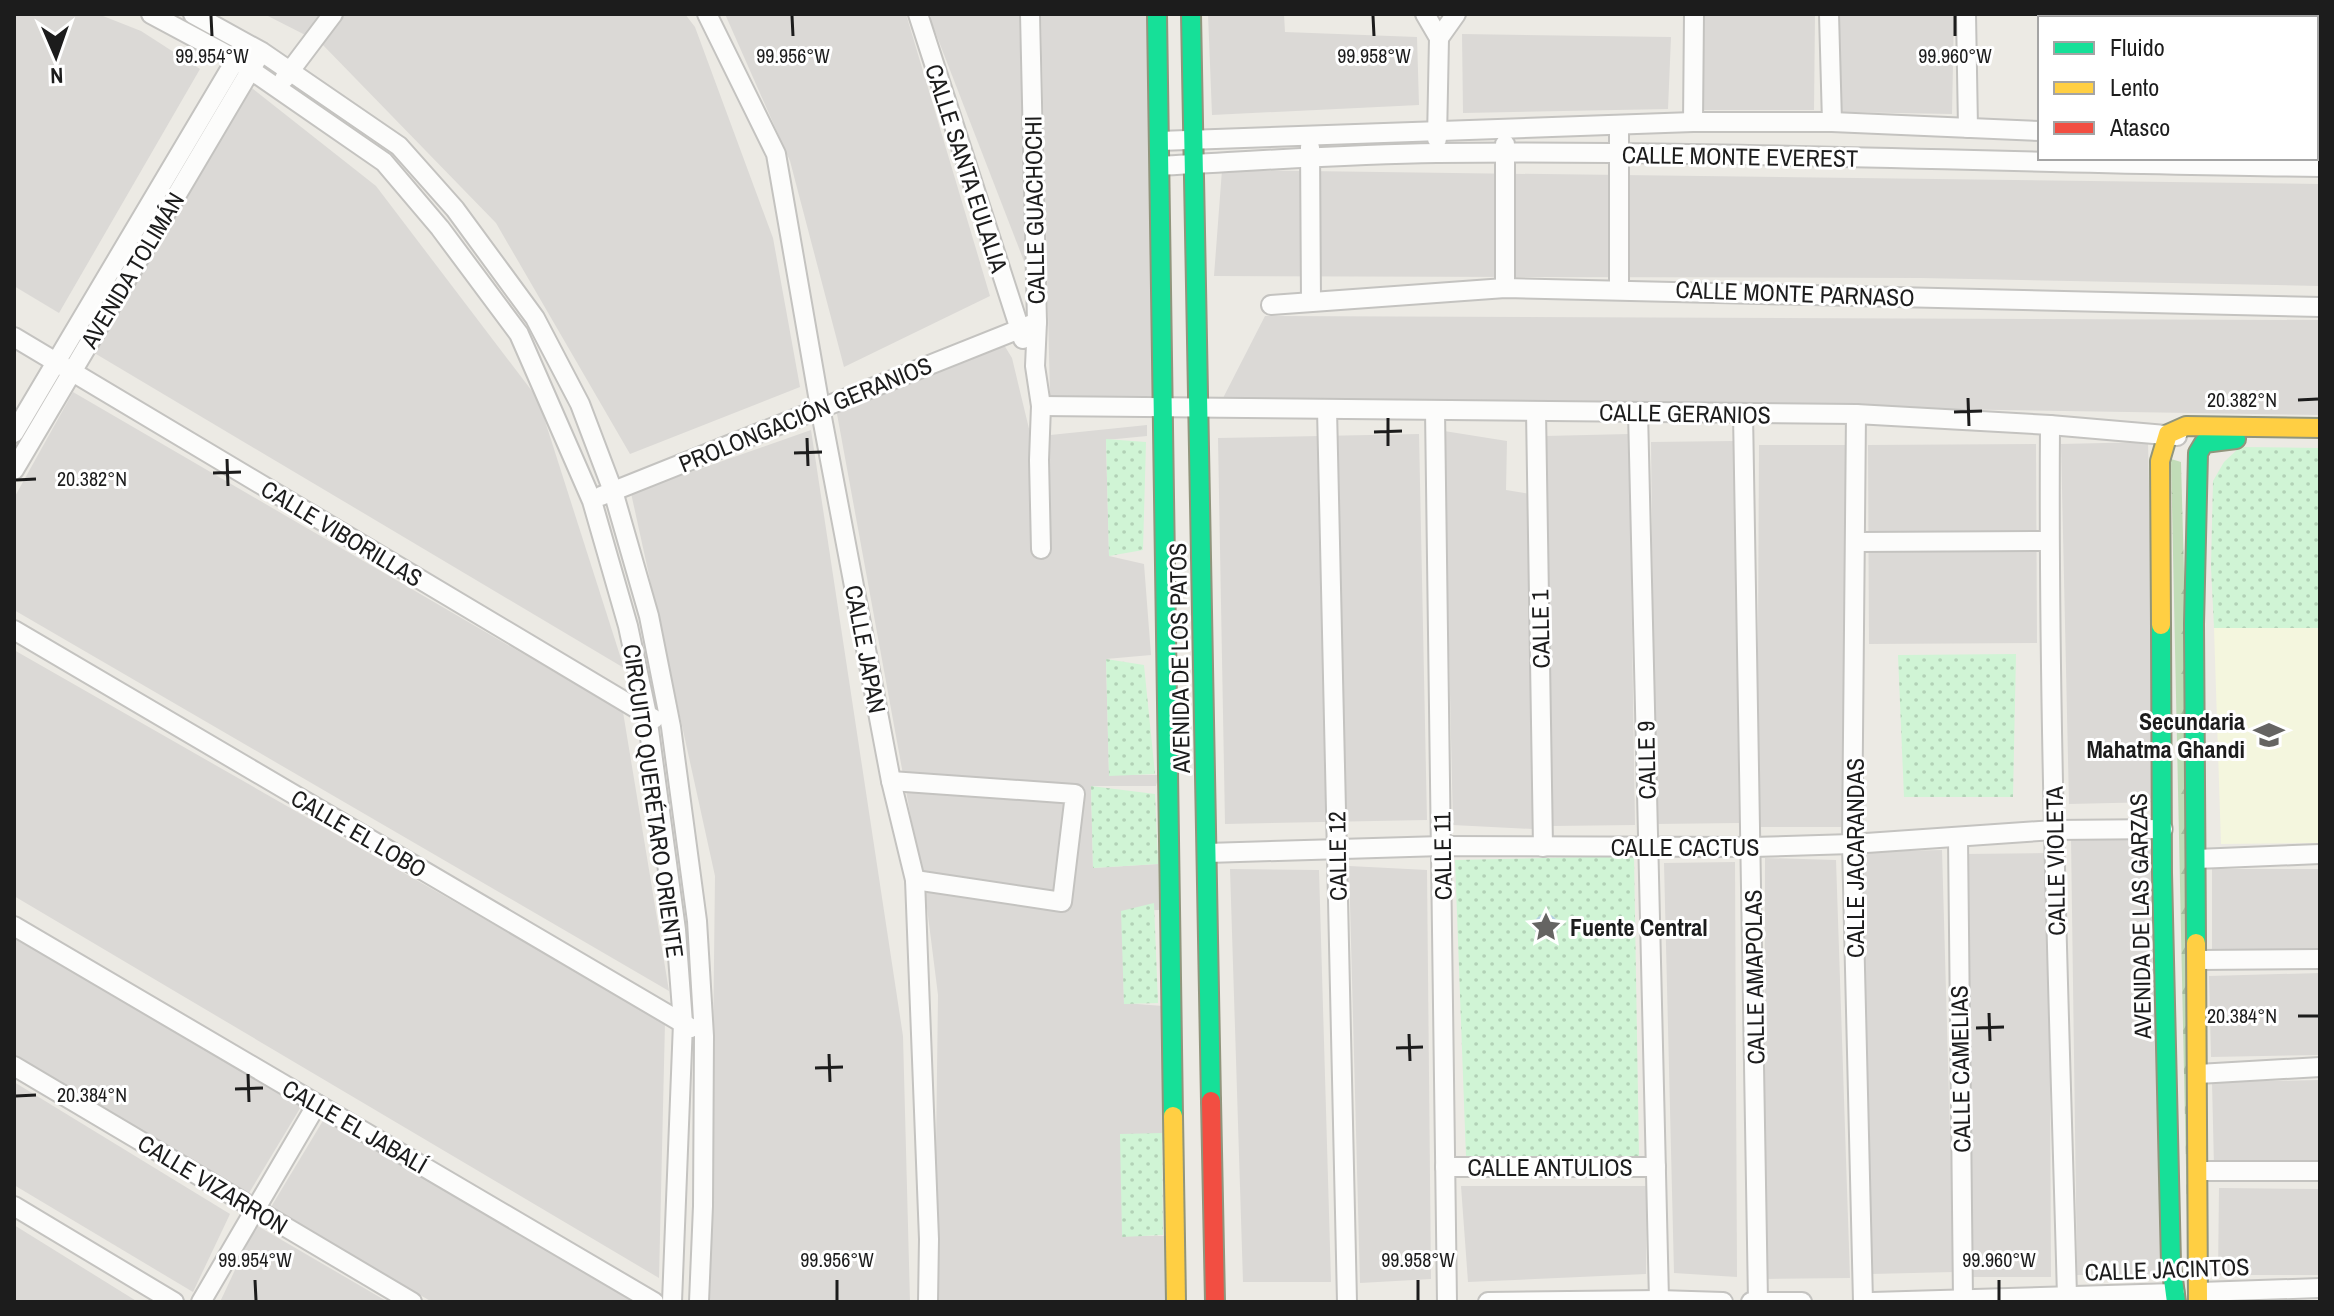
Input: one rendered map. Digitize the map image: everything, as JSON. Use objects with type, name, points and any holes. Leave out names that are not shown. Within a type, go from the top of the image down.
[{"type":"street","name":"CIRCUITO QUERÉTARO ORIENTE","points":[[151,14],[244,57]]},
{"type":"street","name":"CIRCUITO QUERÉTARO ORIENTE","points":[[193,14],[277,87],[384,162],[461,256],[519,334],[592,501],[628,626],[647,715],[676,930],[683,1023],[672,1302]]},
{"type":"street","points":[[277,87],[333,14]]},
{"type":"street","name":"CALLE JAPAN","points":[[707,14],[776,154],[891,781],[915,880],[929,1239],[928,1302]]},
{"type":"street","name":"CALLE SANTA EULALIA","points":[[918,14],[1018,328],[1035,366]]},
{"type":"street","name":"CALLE GUACHOCHI","points":[[1030,14],[1037,322],[1035,366],[1041,406],[1041,549]]},
{"type":"street","name":"AVENIDA DE LOS PATOS","points":[[1157,14],[1176,1302]]},
{"type":"street","name":"AVENIDA DE LOS PATOS","points":[[1191,14],[1215,1302]]},
{"type":"street","points":[[1425,14],[1439,38],[1436,153]]},
{"type":"street","points":[[1439,38],[1456,14]]},
{"type":"street","points":[[1693,122],[1694,14]]},
{"type":"street","points":[[1829,14],[1832,122]]},
{"type":"street","points":[[1966,14],[1968,128]]},
{"type":"street","name":"CIRCUITO QUERÉTARO ORIENTE","points":[[262,52],[399,146],[479,241],[535,318],[580,404],[613,491],[649,616],[671,727],[697,921],[704,1036],[699,1302]]},
{"type":"street","name":"AVENIDA TOLIMÁN","points":[[14,470],[65,366],[244,57],[262,52]]},
{"type":"street","name":"CALLE MONTE EVEREST","points":[[1159,141],[1693,122],[1832,122],[2038,131]]},
{"type":"street","points":[[1753,122],[1754,155]]},
{"type":"street","points":[[1619,126],[1619,289]]},
{"type":"street","points":[[1504,130],[1505,288]]},
{"type":"street","points":[[1310,136],[1311,301]]},
{"type":"street","name":"CALLE MONTE EVEREST","points":[[1160,166],[1311,157],[1505,153],[2320,167]]},
{"type":"street","points":[[461,256],[479,241]]},
{"type":"street","name":"CALLE MONTE PARNASO","points":[[1271,305],[1505,288],[2320,307]]},
{"type":"street","name":"PROLONGACIÓN GERANIOS","points":[[592,501],[1037,322]]},
{"type":"street","name":"CALLE VIBORILLAS","points":[[14,337],[671,727]]},
{"type":"street","name":"AVENIDA TOLIMÁN","points":[[14,433],[65,366]]},
{"type":"street","points":[[1041,406],[1163,408]]},
{"type":"street","name":"CALLE GERANIOS","points":[[1163,408],[1856,414],[2168,434],[2204,443]]},
{"type":"street","name":"CALLE 12","points":[[1327,409],[1347,1302]]},
{"type":"street","name":"CALLE 11","points":[[1435,410],[1447,1302]]},
{"type":"street","name":"CALLE 1","points":[[1536,411],[1543,847]]},
{"type":"street","name":"CALLE 9","points":[[1638,412],[1659,1300]]},
{"type":"street","name":"CALLE AMAPOLAS","points":[[1743,413],[1758,1302]]},
{"type":"street","name":"CALLE JACARANDAS","points":[[1856,414],[1852,844],[1863,1302]]},
{"type":"street","name":"CALLE VIOLETA","points":[[2050,425],[2054,830],[2067,1296]]},
{"type":"street","points":[[2168,434],[2186,426],[2320,428]]},
{"type":"street","name":"AVENIDA DE LAS GARZAS","points":[[2168,434],[2160,461],[2161,625],[2170,1202],[2175,1297]]},
{"type":"street","points":[[2199,1297],[2194,624],[2198,453],[2204,443],[2225,439],[2320,442]]},
{"type":"street","points":[[1857,542],[2049,541]]},
{"type":"street","points":[[2161,625],[2194,624]]},
{"type":"street","name":"CALLE EL LOBO","points":[[14,630],[704,1036]]},
{"type":"street","points":[[891,781],[1075,794],[1062,902],[915,880]]},
{"type":"street","name":"CALLE CACTUS","points":[[1207,853],[1442,846],[1752,847],[1852,844],[2054,830],[2163,829]]},
{"type":"street","name":"CALLE CAMELIAS","points":[[1958,838],[1963,1300]]},
{"type":"street","points":[[2196,859],[2320,854]]},
{"type":"street","name":"CALLE EL JABALÍ","points":[[14,926],[654,1302]]},
{"type":"street","points":[[2198,960],[2320,959]]},
{"type":"street","name":"CALLE VIZARRON","points":[[14,1066],[412,1302]]},
{"type":"street","points":[[2198,1074],[2320,1067]]},
{"type":"street","points":[[201,1302],[317,1104]]},
{"type":"street","name":"CALLE ANTULIOS","points":[[1445,1167],[1656,1167]]},
{"type":"street","points":[[2198,1171],[2320,1171]]},
{"type":"street","points":[[14,1206],[174,1302]]},
{"type":"street","name":"CALLE JACINTOS","points":[[1872,1302],[2067,1296],[2199,1297],[2320,1288]]},
{"type":"street","points":[[1488,1302],[1723,1302]]},
{"type":"street","points":[[1751,1302],[1802,1302]]},
{"type":"shaded area","points":[[14,14],[98,14],[141,31],[200,69],[59,313],[14,286]]},
{"type":"shaded area","points":[[264,14],[685,14],[695,27],[773,238],[800,387],[630,454],[496,223],[321,43]]},
{"type":"shaded area","points":[[725,14],[906,14],[990,296],[844,367],[790,161]]},
{"type":"shaded area","points":[[931,14],[1019,14],[1027,269],[931,21]]},
{"type":"shaded area","points":[[1041,14],[1147,14],[1153,396],[1050,396]]},
{"type":"shaded area","points":[[1208,14],[1284,14],[1285,32],[1417,37],[1419,105],[1212,115]]},
{"type":"shaded area","points":[[1704,14],[1815,14],[1814,110],[1704,110]]},
{"type":"shaded area","points":[[1840,14],[1954,14],[1952,114],[1839,112]]},
{"type":"shaded area","points":[[1462,34],[1671,37],[1668,109],[1463,113]]},
{"type":"shaded area","points":[[248,85],[376,186],[538,399],[624,668],[91,351]]},
{"type":"shaded area","points":[[1222,170],[2320,184],[2320,286],[1921,278],[1214,276]]},
{"type":"shaded area","points":[[1265,316],[2320,320],[2320,415],[1222,400]]},
{"type":"shaded area","points":[[1001,340],[1012,358],[1031,437],[1147,425],[1147,436],[1106,440],[1109,556],[1144,564],[1151,655],[1106,659],[1109,775],[1159,775],[1156,786],[1091,786],[1093,868],[1158,864],[1159,910],[1122,911],[1124,1003],[1163,1006],[1166,1134],[1122,1236],[1168,1236],[1168,1302],[934,1302],[938,995],[926,900],[835,403]]},
{"type":"shaded area","points":[[73,392],[623,712],[669,991],[14,610],[14,498]]},
{"type":"shaded area","points":[[811,430],[903,1036],[910,1302],[710,1302],[715,876],[631,493]]},
{"type":"shaded area","points":[[1444,431],[1507,441],[1506,490],[1531,494],[1533,829],[1453,825]]},
{"type":"shaded area","points":[[1419,434],[1427,820],[1225,824],[1218,438]]},
{"type":"shaded area","points":[[1629,434],[1635,825],[1552,826],[1545,436]]},
{"type":"shaded area","points":[[1734,441],[1739,823],[1655,824],[1651,442]]},
{"type":"shaded area","points":[[2148,442],[2156,802],[2069,804],[2061,444]]},
{"type":"shaded area","points":[[2036,444],[2037,643],[1869,644],[1868,445]]},
{"type":"shaded area","points":[[1759,445],[1848,445],[1846,827],[1757,827]]},
{"type":"shaded area","name":"Secundaria Mahatma Ghandi","points":[[2214,628],[2320,628],[2320,843],[2221,844]]},
{"type":"shaded area","points":[[14,650],[665,1022],[659,1278],[14,896]]},
{"type":"shaded area","points":[[2157,837],[2162,1274],[2077,1275],[2071,838]]},
{"type":"shaded area","points":[[1942,850],[1954,1272],[1871,1274],[1860,852]]},
{"type":"shaded area","points":[[2049,853],[2051,1277],[1967,1277],[1965,854]]},
{"type":"shaded area","points":[[1765,858],[1836,860],[1850,1278],[1764,1279]]},
{"type":"shaded area","points":[[1735,862],[1737,1277],[1674,1273],[1664,863]]},
{"type":"shaded area","points":[[1349,866],[1427,870],[1431,1279],[1360,1283]]},
{"type":"shaded area","points":[[1230,869],[1319,870],[1331,1282],[1243,1282]]},
{"type":"shaded area","points":[[2212,869],[2320,869],[2320,950],[2212,949]]},
{"type":"shaded area","points":[[14,938],[302,1105],[249,1193],[14,1055]]},
{"type":"shaded area","points":[[2320,973],[2320,1055],[2211,1057],[2209,976]]},
{"type":"shaded area","points":[[2320,1080],[2320,1164],[2214,1167],[2212,1082]]},
{"type":"shaded area","points":[[14,1082],[230,1214],[193,1292],[14,1185]]},
{"type":"shaded area","points":[[324,1119],[642,1302],[432,1302],[271,1207]]},
{"type":"shaded area","points":[[1461,1186],[1647,1186],[1646,1274],[1468,1282]]},
{"type":"shaded area","points":[[2219,1188],[2320,1189],[2320,1275],[2218,1275]]},
{"type":"shaded area","points":[[14,1225],[138,1302],[14,1302]]},
{"type":"shaded area","points":[[256,1225],[388,1302],[220,1302]]},
{"type":"green space","points":[[1106,439],[1146,442],[1143,550],[1109,556]]},
{"type":"green space","points":[[2240,447],[2320,448],[2320,628],[2214,628],[2211,567],[2213,481],[2224,462]]},
{"type":"green space","points":[[2171,459],[2181,462],[2189,755],[2187,1215]]},
{"type":"green space","points":[[2016,654],[2013,797],[1904,797],[1898,655]]},
{"type":"green space","points":[[1106,659],[1144,665],[1155,774],[1109,776]]},
{"type":"green space","points":[[1091,786],[1155,794],[1158,864],[1093,868]]},
{"type":"green space","points":[[1634,856],[1639,1156],[1466,1157],[1455,860]]},
{"type":"green space","points":[[1154,903],[1158,1003],[1124,1004],[1121,911]]},
{"type":"green space","points":[[1162,1133],[1163,1235],[1122,1237],[1120,1134]]},
{"type":"water","points":[[1546,914],[1555,917],[1558,926],[1555,935],[1546,938],[1537,935],[1534,926],[1537,917]]},
{"type":"traffic: fast","points":[[1157,14],[1173,1116]]},
{"type":"traffic: fast","points":[[1191,14],[1211,1101]]},
{"type":"traffic: fast","points":[[2196,943],[2194,624],[2198,453],[2204,443],[2236,439]]},
{"type":"traffic: fast","points":[[2161,625],[2162,873],[2171,1264],[2176,1302]]},
{"type":"traffic: slow","points":[[2161,625],[2160,461],[2168,434],[2186,426],[2320,428]]},
{"type":"traffic: slow","points":[[2196,943],[2198,1302]]},
{"type":"traffic: slow","points":[[1173,1116],[1176,1302]]},
{"type":"traffic: jam","points":[[2319,14],[2320,20]]},
{"type":"traffic: jam","points":[[1211,1101],[1215,1302]]},
{"type":"place","name":"Secundaria Mahatma Ghandi","points":[[2269,735]]},
{"type":"place","name":"Fuente Central","points":[[1546,927]]}]
